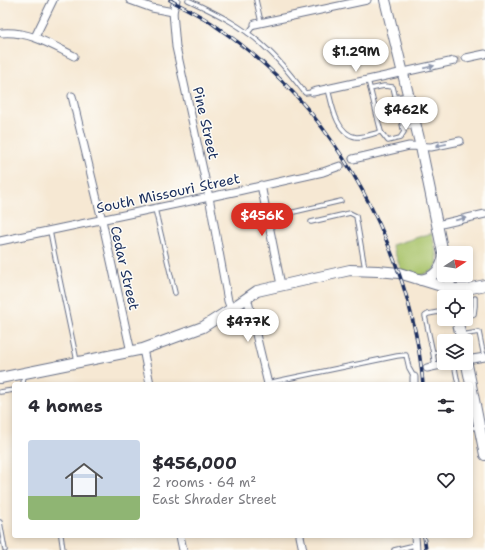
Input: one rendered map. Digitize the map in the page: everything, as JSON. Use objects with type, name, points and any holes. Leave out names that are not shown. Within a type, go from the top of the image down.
[{"type":"main road","points":[[385,0],[422,147],[442,246]]},
{"type":"main road","points":[[0,378],[143,349],[203,327],[257,291],[350,270],[399,273],[445,290]]},
{"type":"main road","points":[[421,280],[430,277],[437,272]]},
{"type":"main road","points":[[463,290],[485,285]]},
{"type":"main road","points":[[464,370],[463,374],[468,382]]},
{"type":"main road","points":[[473,398],[485,455]]},
{"type":"street","points":[[35,37],[53,0]]},
{"type":"street","points":[[130,0],[152,8],[173,12]]},
{"type":"street","name":"Pine Street","points":[[176,0],[173,12],[176,47],[209,197],[228,301],[231,309]]},
{"type":"street","points":[[258,23],[367,0]]},
{"type":"street","points":[[2,33],[14,32],[35,37],[74,56]]},
{"type":"street","points":[[466,58],[485,54]]},
{"type":"street","points":[[313,92],[454,61]]},
{"type":"street","name":"Cedar Street","points":[[72,96],[102,220],[131,352]]},
{"type":"street","points":[[353,159],[409,146],[422,147],[460,141]]},
{"type":"street","name":"South Missouri Street","points":[[0,241],[323,172],[340,166]]},
{"type":"street","points":[[261,185],[282,285]]},
{"type":"street","points":[[437,225],[485,214]]},
{"type":"street","points":[[247,297],[268,382]]},
{"type":"street","points":[[143,349],[150,382]]},
{"type":"street","points":[[473,359],[484,357]]},
{"type":"street","points":[[427,368],[435,366]]},
{"type":"street","points":[[180,538],[183,550]]},
{"type":"street","points":[[300,538],[303,550]]},
{"type":"lane","points":[[188,0],[222,16],[248,33],[270,51],[305,93],[313,92]]},
{"type":"lane","points":[[248,33],[258,23],[256,0]]},
{"type":"lane","points":[[368,80],[370,89],[381,132],[388,141],[400,138],[404,132],[393,87],[384,86],[370,89]]},
{"type":"lane","points":[[328,88],[336,119],[346,133],[357,137],[381,132]]},
{"type":"lane","points":[[395,98],[409,94]]},
{"type":"lane","points":[[402,128],[416,124]]},
{"type":"lane","points":[[268,218],[342,201]]},
{"type":"lane","points":[[155,209],[175,293]]},
{"type":"lane","points":[[311,222],[350,213],[356,216],[366,271]]},
{"type":"lane","points":[[50,231],[77,362]]},
{"type":"lane","points":[[473,314],[475,298]]},
{"type":"lane","points":[[435,366],[425,316],[437,312]]},
{"type":"lane","points":[[473,334],[479,332],[484,357]]},
{"type":"lane","points":[[433,353],[437,352]]},
{"type":"lane","points":[[277,382],[406,355],[414,381]]},
{"type":"lane","points":[[459,382],[463,374],[460,370]]},
{"type":"lane","points":[[23,382],[24,373]]},
{"type":"lane","points":[[0,392],[12,390]]},
{"type":"lane","points":[[0,522],[6,550]]},
{"type":"lane","points":[[61,538],[63,550]]},
{"type":"lane","points":[[394,550],[415,547]]},
{"type":"green space","points":[[432,233],[437,255],[437,266],[434,270],[420,276],[401,270],[392,245]]},
{"type":"tunnel","points":[[454,61],[466,58]]},
{"type":"tunnel","points":[[340,166],[353,159]]},
{"type":"railway","points":[[170,0],[212,23],[255,56],[301,101],[333,142],[353,173],[371,206],[400,276],[411,312],[423,382]]},
{"type":"railway","points":[[424,538],[426,550]]}]
